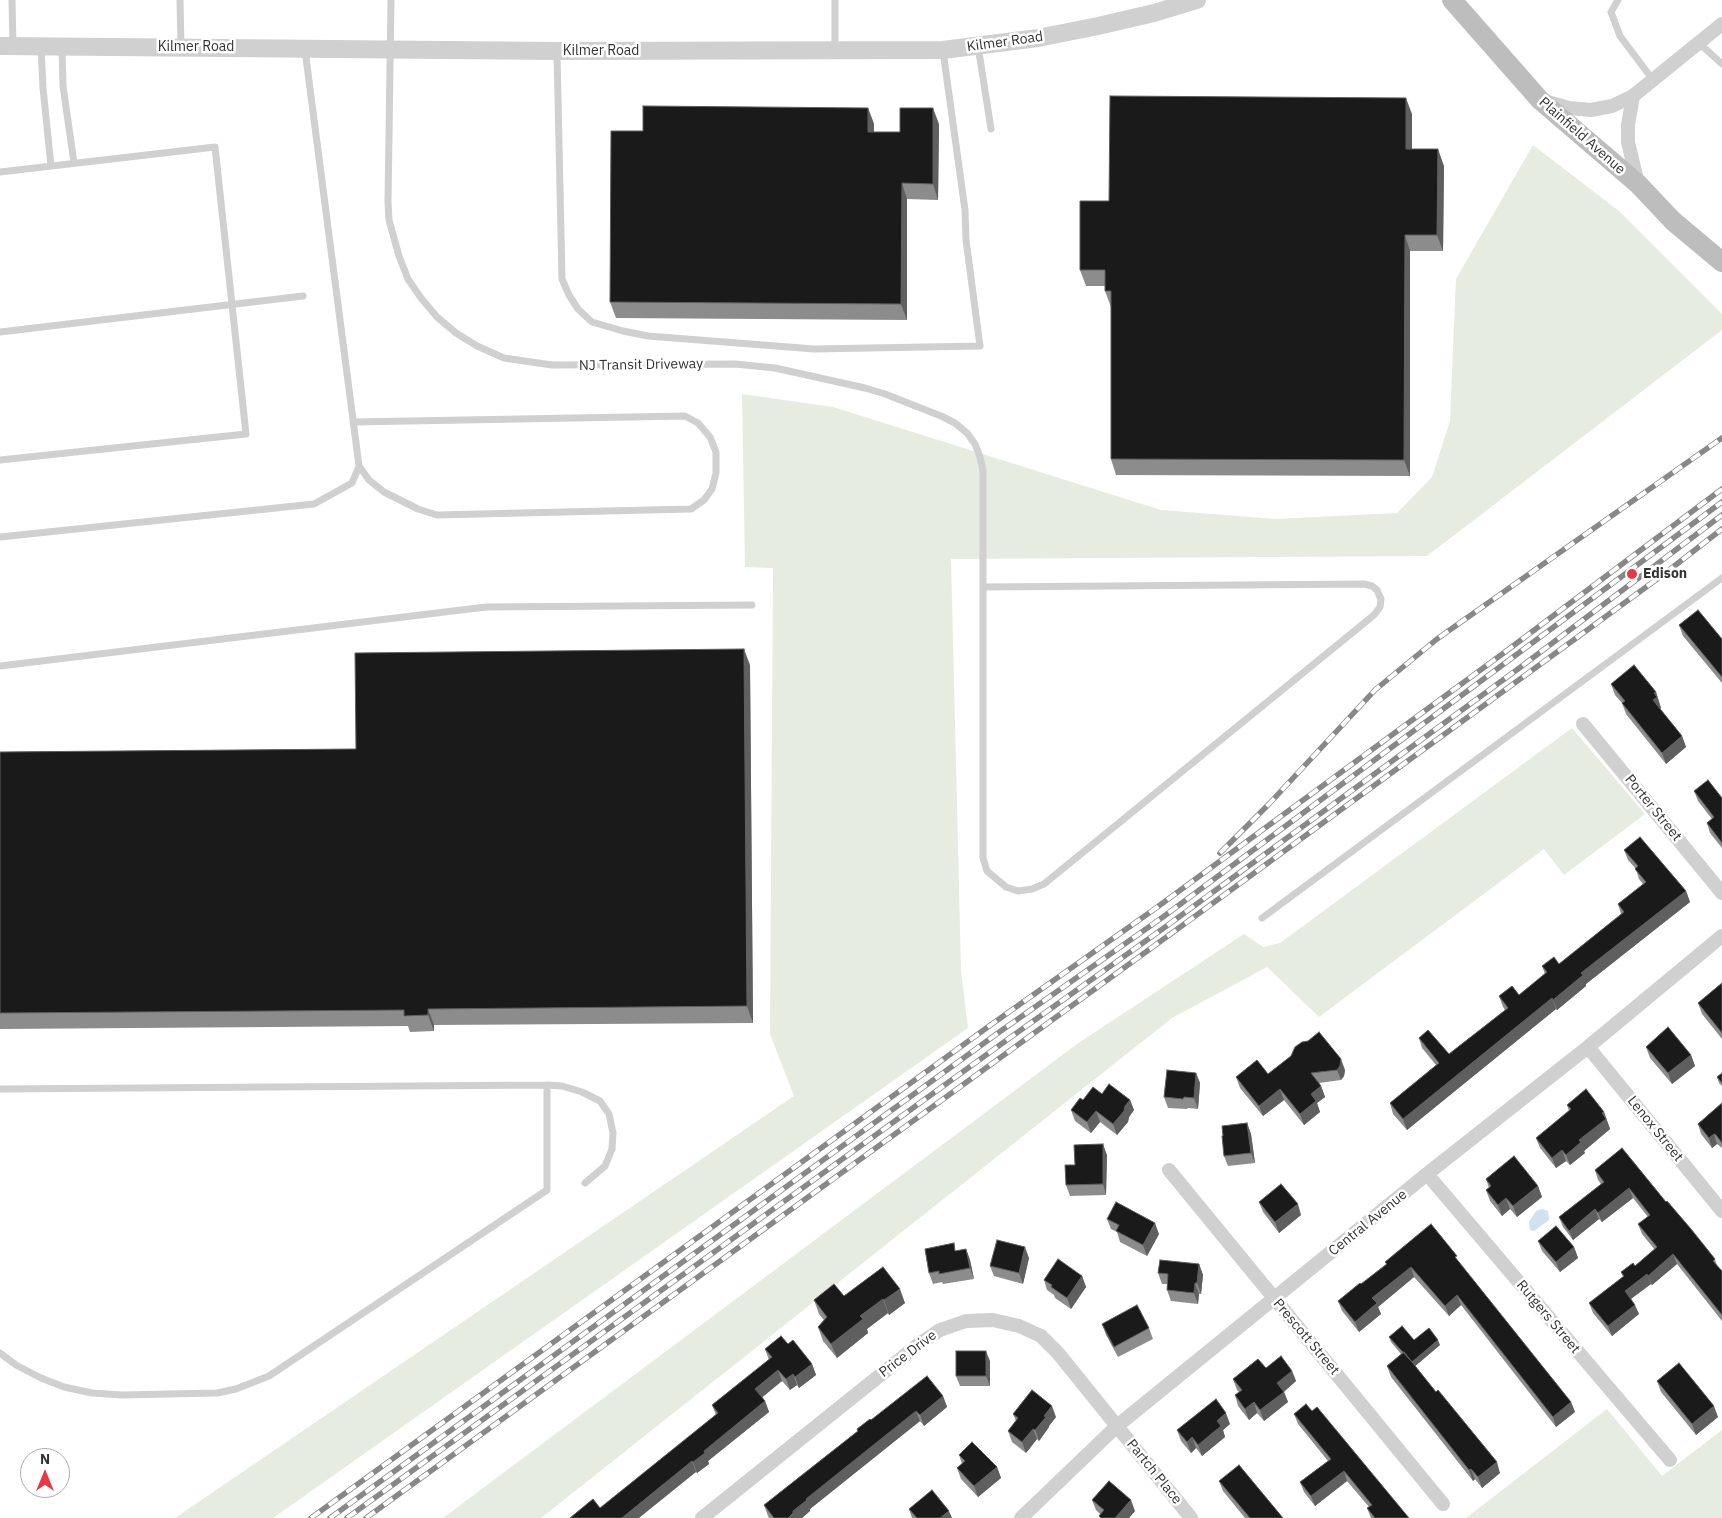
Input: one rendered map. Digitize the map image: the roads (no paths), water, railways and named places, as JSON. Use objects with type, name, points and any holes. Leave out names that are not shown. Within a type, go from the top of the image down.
[{"type":"main road","name":"Plainfield Avenue","points":[[1452,0],[1540,100],[1638,184],[1673,221],[1722,262]]},
{"type":"street","name":"Kilmer Road","points":[[6,46],[557,51],[943,50],[1038,38],[1154,13],[1197,0]]},
{"type":"street","points":[[1540,100],[1569,108],[1591,110],[1612,106],[1633,96],[1722,24]]},
{"type":"street","points":[[1633,96],[1628,142],[1638,184]]},
{"type":"street","name":"Porter Street","points":[[1583,724],[1722,893]]},
{"type":"street","name":"Central Avenue","points":[[1021,1518],[1117,1426],[1427,1174],[1588,1047],[1722,936]]},
{"type":"street","name":"Lenox Street","points":[[1588,1047],[1722,1211]]},
{"type":"street","name":"Prescott Street","points":[[1169,1170],[1443,1504]]},
{"type":"street","name":"Rutgers Street","points":[[1427,1174],[1670,1460]]},
{"type":"street","name":"Price Drive","points":[[702,1518],[919,1344],[940,1330],[966,1321],[993,1320],[1019,1326],[1042,1336],[1117,1426]]},
{"type":"street","name":"Partch Place","points":[[1117,1426],[1191,1518]]},
{"type":"lane","points":[[6,46],[12,0]]},
{"type":"lane","points":[[180,0],[181,47]]},
{"type":"lane","name":"NJ Transit Driveway","points":[[391,0],[389,220],[399,256],[408,279],[421,298],[456,333],[477,346],[504,358],[552,365],[756,364],[865,388],[955,423],[967,433],[975,444],[983,471],[983,587],[983,858],[986,871],[1006,887],[1018,891],[1032,889],[1044,884],[1367,620],[1380,607],[1381,599],[1372,586],[1364,584],[983,587]]},
{"type":"lane","points":[[835,0],[835,50]]},
{"type":"lane","points":[[1618,0],[1611,12],[1620,36],[1653,80]]},
{"type":"lane","points":[[1699,43],[1722,64]]},
{"type":"lane","points":[[978,46],[991,129]]},
{"type":"lane","points":[[41,47],[51,166]]},
{"type":"lane","points":[[62,47],[63,86],[74,163]]},
{"type":"lane","points":[[305,48],[353,422],[360,466],[369,480],[384,492],[418,509],[436,515],[690,509],[704,500],[712,489],[716,472],[716,452],[710,437],[698,423],[685,416],[353,422]]},
{"type":"lane","points":[[557,51],[562,279],[578,309],[592,322],[623,332],[648,336],[814,349],[980,346],[966,240],[961,181],[943,50]]},
{"type":"lane","points":[[0,172],[215,147],[246,434],[0,460]]},
{"type":"lane","points":[[0,332],[303,296]]},
{"type":"lane","points":[[0,537],[314,504],[352,483],[360,466]]},
{"type":"lane","points":[[1262,918],[1722,578]]},
{"type":"lane","points":[[0,666],[486,607],[752,605]]},
{"type":"lane","points":[[0,1353],[16,1365],[40,1378],[64,1387],[92,1393],[122,1395],[217,1393],[236,1389],[269,1376],[547,1190],[547,1085]]},
{"type":"lane","points":[[0,1089],[562,1086],[582,1092],[600,1101],[610,1114],[613,1134],[612,1149],[605,1166],[585,1183]]},
{"type":"water","points":[[1542,1209],[1548,1211],[1549,1220],[1534,1231],[1530,1230],[1529,1222],[1536,1211]]},
{"type":"railway","points":[[1220,853],[1268,805],[1375,690],[1437,639],[1722,438]]},
{"type":"railway","points":[[311,1518],[992,1024],[1156,908],[1505,652],[1722,489]]},
{"type":"railway","points":[[330,1518],[998,1033],[1163,917],[1722,502]]},
{"type":"railway","points":[[347,1518],[1168,925],[1518,669],[1722,515]]},
{"type":"railway","points":[[366,1518],[1172,933],[1664,574],[1722,529]]},
{"type":"place","name":"Edison","points":[[1632,574]]}]
